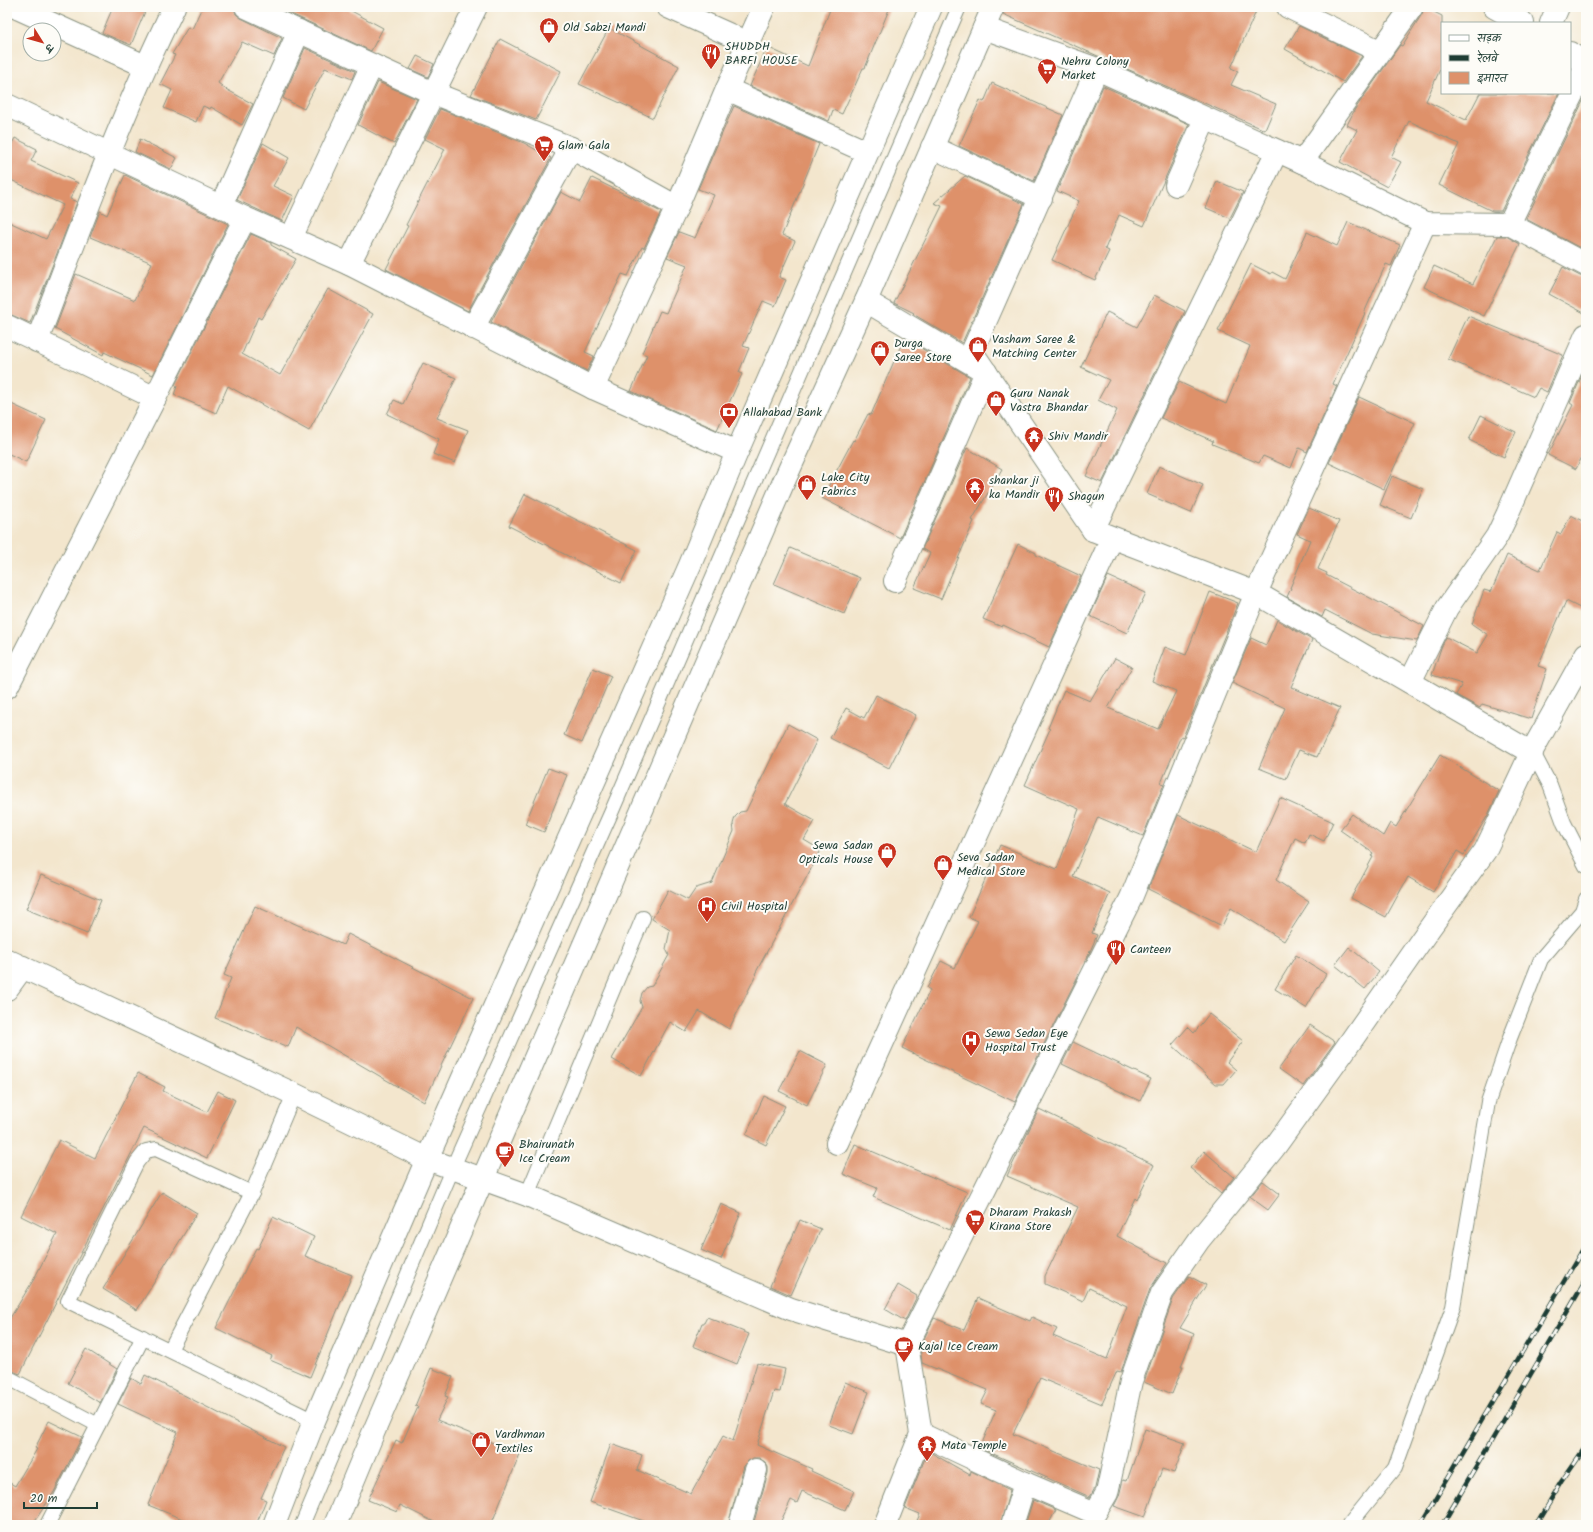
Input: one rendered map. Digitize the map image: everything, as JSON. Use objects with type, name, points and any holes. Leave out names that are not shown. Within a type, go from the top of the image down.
[{"type":"street","points":[[15,7],[146,66]]},
{"type":"street","points":[[37,341],[108,154],[146,66],[174,7]]},
{"type":"street","points":[[246,7],[433,93],[571,148],[677,207]]},
{"type":"street","points":[[349,264],[476,7]]},
{"type":"street","points":[[668,7],[748,43]]},
{"type":"street","points":[[593,388],[677,207],[764,7]]},
{"type":"street","points":[[274,1525],[314,1421],[427,1159],[687,572],[737,452],[931,7]]},
{"type":"street","points":[[335,1525],[377,1424],[484,1180],[781,488],[866,301],[993,7]]},
{"type":"street","points":[[1288,7],[1380,51]]},
{"type":"street","points":[[1302,162],[1412,7]]},
{"type":"street","points":[[1494,7],[1521,22]]},
{"type":"street","points":[[1551,22],[1558,7]]},
{"type":"street","points":[[984,28],[1097,69],[1302,162],[1425,223],[1509,224],[1586,265]]},
{"type":"street","points":[[221,206],[299,31]]},
{"type":"street","points":[[1509,224],[1586,65],[1571,54]]},
{"type":"street","points":[[291,238],[372,65]]},
{"type":"street","points":[[1097,69],[972,352],[1102,534],[1256,593],[1532,752]]},
{"type":"street","points":[[727,90],[867,152]]},
{"type":"street","points":[[7,105],[108,154],[349,264],[593,388],[737,452]]},
{"type":"street","points":[[1176,185],[1205,119]]},
{"type":"street","points":[[932,147],[1041,198]]},
{"type":"street","points":[[473,328],[571,148]]},
{"type":"street","points":[[837,1143],[1102,534],[1277,151]]},
{"type":"street","points":[[7,687],[246,218]]},
{"type":"street","points":[[885,1525],[921,1434],[907,1345],[1131,898],[1256,593],[1425,223]]},
{"type":"street","points":[[866,301],[986,372]]},
{"type":"street","points":[[7,326],[155,398]]},
{"type":"street","points":[[1410,682],[1447,608],[1497,536],[1586,335]]},
{"type":"street","points":[[895,581],[986,372]]},
{"type":"street","points":[[921,1434],[1025,1483],[1095,1513],[1107,1493],[1131,1381],[1162,1293],[1199,1240],[1278,1142],[1485,851],[1532,752],[1586,654]]},
{"type":"street","points":[[7,989],[15,963],[294,1094],[427,1159],[453,1167],[526,1195],[792,1309],[907,1345]]},
{"type":"street","points":[[740,1525],[756,1470]]},
{"type":"street","points":[[1012,1525],[1025,1483]]},
{"type":"lane","points":[[302,1525],[453,1167],[611,813],[959,7]]},
{"type":"lane","points":[[1532,752],[1550,785],[1564,823],[1586,866]]},
{"type":"lane","points":[[1349,1525],[1395,1468],[1453,1307],[1487,1110],[1510,1038],[1541,958],[1582,911],[1586,899]]},
{"type":"lane","points":[[526,1195],[643,918]]},
{"type":"lane","points":[[170,1350],[252,1193],[294,1094]]},
{"type":"lane","points":[[252,1193],[156,1149],[146,1151],[137,1162],[68,1300],[314,1421]]},
{"type":"lane","points":[[47,1525],[143,1337]]},
{"type":"lane","points":[[7,1377],[98,1425]]},
{"type":"building","points":[[113,7],[147,7],[131,45],[102,33]]},
{"type":"building","points":[[202,7],[234,7],[236,14],[241,18],[282,38],[274,56],[242,42],[218,83],[222,87],[253,104],[242,125],[211,107],[210,109],[203,106],[196,122],[164,108],[172,90],[160,84],[175,55],[172,54],[188,27],[192,29]]},
{"type":"building","points":[[276,7],[344,7],[383,28],[371,51]]},
{"type":"building","points":[[831,7],[890,7],[865,68],[863,68],[842,114],[833,110],[829,121],[750,86],[767,47],[808,66]]},
{"type":"building","points":[[1005,7],[1258,7],[1231,68],[1238,71],[1231,85],[1276,104],[1265,130],[1003,14]]},
{"type":"building","points":[[1424,7],[1442,16],[1441,67],[1426,101],[1466,120],[1479,94],[1559,94],[1501,211],[1492,211],[1439,185],[1459,144],[1409,121],[1391,157],[1401,162],[1387,187],[1340,162],[1357,130],[1347,125],[1355,109],[1400,45],[1402,46],[1422,14]]},
{"type":"building","points":[[1299,26],[1362,56],[1343,82],[1285,49]]},
{"type":"building","points":[[609,28],[679,66],[653,118],[579,84]]},
{"type":"building","points":[[500,39],[561,71],[536,120],[471,95]]},
{"type":"building","points":[[305,48],[355,71],[352,79],[325,68],[304,109],[283,98]]},
{"type":"building","points":[[417,56],[434,64],[428,77],[410,69]]},
{"type":"building","points":[[378,82],[417,99],[394,144],[358,125]]},
{"type":"building","points":[[992,83],[1063,115],[1034,181],[959,146],[980,100],[984,102]]},
{"type":"building","points":[[1103,86],[1189,124],[1144,226],[1119,215],[1105,249],[1109,251],[1095,280],[1052,260],[1079,201],[1057,191]]},
{"type":"building","points":[[1586,95],[1586,251],[1526,219]]},
{"type":"building","points":[[734,106],[819,144],[782,235],[795,241],[779,277],[786,280],[775,306],[763,301],[743,346],[749,348],[739,372],[742,374],[717,430],[631,391],[647,355],[642,353],[660,311],[666,313],[687,265],[667,257],[679,232],[695,238],[714,195],[698,189]]},
{"type":"building","points":[[440,109],[524,143],[551,158],[468,311],[386,269],[408,226],[406,225],[445,149],[425,139]]},
{"type":"building","points":[[15,138],[37,149],[31,161],[78,183],[70,199],[77,202],[30,323],[7,313],[7,221],[46,239],[63,205],[7,178],[7,153]]},
{"type":"building","points":[[140,139],[177,158],[171,169],[135,152]]},
{"type":"building","points":[[263,143],[289,158],[273,186],[294,196],[282,221],[237,200]]},
{"type":"building","points":[[125,175],[228,224],[153,375],[104,352],[103,355],[55,329],[76,274],[135,300],[152,263],[90,237],[100,211],[107,215]]},
{"type":"building","points":[[965,176],[1024,204],[962,343],[913,314],[914,313],[894,303],[942,206],[934,203]]},
{"type":"building","points":[[592,178],[661,212],[644,248],[642,247],[628,276],[622,274],[585,352],[594,356],[587,371],[491,322],[561,192],[580,202]]},
{"type":"building","points":[[1217,181],[1243,192],[1230,218],[1206,208]]},
{"type":"building","points":[[1348,222],[1400,245],[1391,266],[1386,264],[1333,384],[1337,386],[1307,452],[1299,448],[1291,468],[1263,456],[1259,463],[1212,444],[1213,441],[1161,418],[1179,382],[1226,404],[1250,346],[1218,331],[1251,264],[1285,279],[1307,232],[1337,246]]},
{"type":"building","points":[[251,234],[271,243],[271,245],[296,259],[261,319],[258,317],[242,354],[280,375],[328,289],[373,314],[309,431],[228,386],[216,413],[174,395],[177,386],[175,385]]},
{"type":"building","points":[[1497,236],[1506,236],[1520,244],[1484,316],[1424,287],[1434,266],[1473,284]]},
{"type":"building","points":[[1563,267],[1580,276],[1586,277],[1586,314],[1549,294]]},
{"type":"building","points":[[1154,295],[1185,311],[1102,483],[1086,476],[1117,410],[1098,400],[1109,380],[1081,367],[1107,312],[1137,327]]},
{"type":"building","points":[[1468,316],[1563,355],[1547,392],[1539,388],[1534,397],[1448,359]]},
{"type":"building","points":[[904,338],[970,377],[900,538],[822,498],[868,414],[871,415]]},
{"type":"building","points":[[423,363],[456,378],[437,418],[468,430],[455,463],[433,454],[439,439],[387,414],[394,400],[403,404]]},
{"type":"building","points":[[1586,366],[1586,449],[1576,469],[1548,455],[1573,405],[1570,403]]},
{"type":"building","points":[[1359,397],[1415,423],[1384,489],[1329,463]]},
{"type":"building","points":[[7,402],[46,420],[26,462],[7,453]]},
{"type":"building","points":[[1481,415],[1516,432],[1504,457],[1469,440]]},
{"type":"building","points":[[967,448],[1002,469],[972,520],[974,521],[941,599],[914,588],[930,553],[922,549]]},
{"type":"building","points":[[1159,466],[1203,485],[1191,513],[1147,494]]},
{"type":"building","points":[[1392,476],[1423,489],[1411,518],[1380,505]]},
{"type":"building","points":[[525,494],[637,550],[621,583],[509,526]]},
{"type":"building","points":[[1309,508],[1339,521],[1318,569],[1327,573],[1326,575],[1424,626],[1417,641],[1372,634],[1325,610],[1322,617],[1287,597],[1310,540],[1297,534]]},
{"type":"building","points":[[1571,515],[1586,523],[1586,611],[1566,601],[1538,666],[1547,669],[1531,719],[1482,704],[1480,708],[1456,695],[1462,684],[1432,675],[1446,637],[1477,653],[1488,635],[1472,624],[1484,590],[1491,592],[1507,555],[1540,570],[1557,532],[1561,534]]},
{"type":"building","points":[[1018,544],[1036,553],[1036,555],[1081,576],[1049,647],[1003,625],[1002,627],[983,619]]},
{"type":"building","points":[[790,548],[860,578],[844,614],[774,584]]},
{"type":"building","points":[[1108,576],[1146,593],[1127,633],[1090,616]]},
{"type":"building","points":[[1210,592],[1238,603],[1183,737],[1181,736],[1161,783],[1164,784],[1143,836],[1098,817],[1073,876],[1110,893],[1092,933],[1097,935],[1088,956],[1015,1102],[902,1048],[930,990],[927,988],[941,961],[955,968],[978,921],[969,917],[1000,845],[1057,869],[1079,809],[1025,785],[1050,729],[1048,728],[1064,690],[1090,701],[1115,658],[1132,667],[1108,708],[1158,729],[1176,691],[1152,681],[1165,647],[1186,655]]},
{"type":"building","points":[[1277,620],[1312,640],[1291,687],[1340,708],[1317,757],[1299,750],[1286,779],[1259,768],[1285,708],[1232,683],[1251,638],[1266,645]]},
{"type":"building","points":[[593,668],[611,676],[582,743],[564,735]]},
{"type":"building","points":[[876,695],[916,715],[889,768],[830,738],[846,708],[864,718]]},
{"type":"building","points":[[788,724],[817,740],[785,804],[815,821],[804,840],[821,850],[755,974],[756,975],[729,1029],[699,1011],[686,1032],[670,1022],[641,1076],[612,1059],[642,1007],[640,1001],[642,993],[647,987],[652,986],[669,955],[666,949],[670,930],[652,919],[668,890],[688,900],[696,888],[712,883],[734,831],[733,824],[735,817],[740,812],[746,811]]},
{"type":"building","points":[[1440,755],[1499,791],[1488,815],[1464,855],[1457,851],[1433,892],[1408,877],[1386,917],[1351,898],[1373,857],[1371,856],[1373,853],[1340,830],[1352,814],[1383,836],[1390,823],[1396,827]]},
{"type":"building","points":[[548,768],[567,775],[544,832],[525,824]]},
{"type":"building","points":[[1280,798],[1333,822],[1324,841],[1309,834],[1305,843],[1295,838],[1276,880],[1309,902],[1284,941],[1231,908],[1222,926],[1148,889],[1178,815],[1256,852]]},
{"type":"building","points":[[41,875],[101,900],[87,934],[26,909]]},
{"type":"building","points":[[255,906],[343,945],[348,934],[473,998],[424,1102],[296,1027],[288,1047],[215,1018],[231,978],[224,975]]},
{"type":"building","points":[[1349,947],[1379,972],[1365,989],[1335,965]]},
{"type":"building","points":[[1296,955],[1326,974],[1306,1008],[1275,989]]},
{"type":"building","points":[[1209,1014],[1243,1041],[1227,1062],[1236,1070],[1224,1084],[1216,1084],[1172,1045],[1188,1027],[1194,1033]]},
{"type":"building","points":[[1310,1025],[1335,1042],[1303,1086],[1279,1069]]},
{"type":"building","points":[[1073,1042],[1151,1079],[1140,1101],[1062,1064]]},
{"type":"building","points":[[800,1051],[827,1065],[807,1105],[779,1091]]},
{"type":"building","points":[[138,1073],[165,1087],[163,1091],[207,1112],[218,1091],[235,1100],[207,1158],[144,1128],[20,1374],[7,1369],[7,1323],[34,1279],[57,1234],[21,1216],[59,1140],[95,1158]]},
{"type":"building","points":[[764,1096],[785,1106],[766,1145],[746,1135]]},
{"type":"building","points":[[1039,1109],[1154,1165],[1137,1200],[1135,1198],[1117,1236],[1167,1263],[1150,1289],[1121,1372],[1117,1371],[1102,1404],[1040,1378],[1013,1434],[1099,1470],[1095,1488],[1090,1497],[980,1448],[996,1410],[981,1404],[988,1390],[922,1363],[920,1347],[934,1318],[964,1330],[978,1298],[1030,1321],[1032,1317],[1057,1329],[1053,1336],[1107,1359],[1127,1306],[1089,1288],[1083,1301],[1045,1284],[1045,1276],[1078,1207],[1007,1176]]},
{"type":"building","points":[[855,1144],[967,1192],[950,1230],[873,1197],[877,1188],[843,1174]]},
{"type":"building","points":[[1204,1151],[1234,1177],[1221,1194],[1190,1168]]},
{"type":"building","points":[[1263,1181],[1280,1194],[1268,1210],[1250,1197]]},
{"type":"building","points":[[162,1192],[197,1213],[137,1310],[103,1289]]},
{"type":"building","points":[[721,1204],[741,1213],[721,1259],[701,1250]]},
{"type":"building","points":[[273,1217],[314,1237],[305,1256],[352,1275],[310,1377],[270,1360],[272,1356],[216,1328],[256,1248],[258,1249]]},
{"type":"building","points":[[800,1220],[821,1229],[791,1295],[770,1286]]},
{"type":"building","points":[[1189,1276],[1206,1285],[1180,1328],[1194,1334],[1172,1394],[1144,1382],[1173,1299]]},
{"type":"building","points":[[898,1285],[917,1296],[905,1321],[885,1309]]},
{"type":"building","points":[[707,1317],[749,1334],[737,1364],[693,1346],[702,1323],[704,1323]]},
{"type":"building","points":[[86,1349],[117,1369],[100,1403],[68,1383]]},
{"type":"building","points":[[757,1363],[785,1369],[780,1392],[774,1391],[757,1445],[812,1469],[811,1471],[854,1491],[845,1510],[802,1491],[797,1503],[791,1500],[779,1525],[753,1525],[768,1473],[768,1467],[765,1462],[759,1458],[753,1458],[744,1466],[728,1525],[655,1525],[590,1502],[611,1444],[642,1455],[637,1470],[691,1494],[723,1436],[733,1441]]},
{"type":"building","points":[[431,1368],[453,1377],[445,1396],[448,1397],[437,1420],[520,1454],[491,1525],[440,1525],[400,1505],[397,1512],[368,1500],[396,1440],[402,1443],[418,1407],[415,1406]]},
{"type":"building","points":[[145,1375],[284,1447],[261,1498],[266,1500],[256,1525],[197,1525],[148,1505],[178,1432],[118,1404],[131,1378],[141,1384]]},
{"type":"building","points":[[845,1382],[869,1392],[853,1434],[829,1425]]},
{"type":"building","points":[[7,1387],[12,1389],[7,1400]]},
{"type":"building","points":[[49,1421],[82,1437],[54,1492],[32,1525],[15,1525],[7,1520],[7,1481],[15,1486],[37,1449],[35,1448]]},
{"type":"building","points":[[1145,1429],[1185,1443],[1174,1473],[1162,1469],[1145,1517],[1114,1506],[1119,1496],[1123,1480],[1127,1481]]},
{"type":"building","points":[[928,1451],[970,1475],[971,1471],[1010,1490],[1000,1525],[915,1525],[920,1514],[905,1508]]},
{"type":"building","points":[[1033,1500],[1056,1510],[1048,1525],[1025,1525]]},
{"type":"railway","points":[[1420,1525],[1586,1244]]},
{"type":"railway","points":[[1442,1525],[1586,1280]]},
{"type":"railway","points":[[1535,1525],[1561,1482],[1586,1446]]},
{"type":"place","name":"Old Sabzi Mandi","points":[[549,44]]},
{"type":"place","name":"SHUDDH BARFI HOUSE","points":[[711,70]]},
{"type":"place","name":"Nehru Colony Market","points":[[1047,85]]},
{"type":"place","name":"Glam Gala","points":[[544,162]]},
{"type":"place","name":"Vasham Saree & Matching Center","points":[[978,363]]},
{"type":"place","name":"Durga Saree Store","points":[[880,367]]},
{"type":"place","name":"Guru Nanak Vastra Bhandar","points":[[996,417]]},
{"type":"place","name":"Allahabad Bank","points":[[729,429]]},
{"type":"place","name":"Shiv Mandir","points":[[1034,453]]},
{"type":"place","name":"Lake City Fabrics","points":[[807,501]]},
{"type":"place","name":"shankar ji ka Mandir","points":[[975,504]]},
{"type":"place","name":"Shagun","points":[[1054,513]]},
{"type":"place","name":"Sewa Sadan Opticals House","points":[[887,869]]},
{"type":"place","name":"Seva Sadan Medical Store","points":[[943,881]]},
{"type":"place","name":"Civil Hospital","points":[[707,923]]},
{"type":"place","name":"Canteen","points":[[1116,966]]},
{"type":"place","name":"Sewa Sedan Eye Hospital Trust","points":[[971,1057]]},
{"type":"place","name":"Bhairunath Ice Cream","points":[[505,1168]]},
{"type":"place","name":"Dharam Prakash Kirana Store","points":[[975,1236]]},
{"type":"place","name":"Kajal Ice Cream","points":[[904,1363]]},
{"type":"place","name":"Vardhman Textiles","points":[[481,1458]]},
{"type":"place","name":"Mata Temple","points":[[927,1462]]}]
